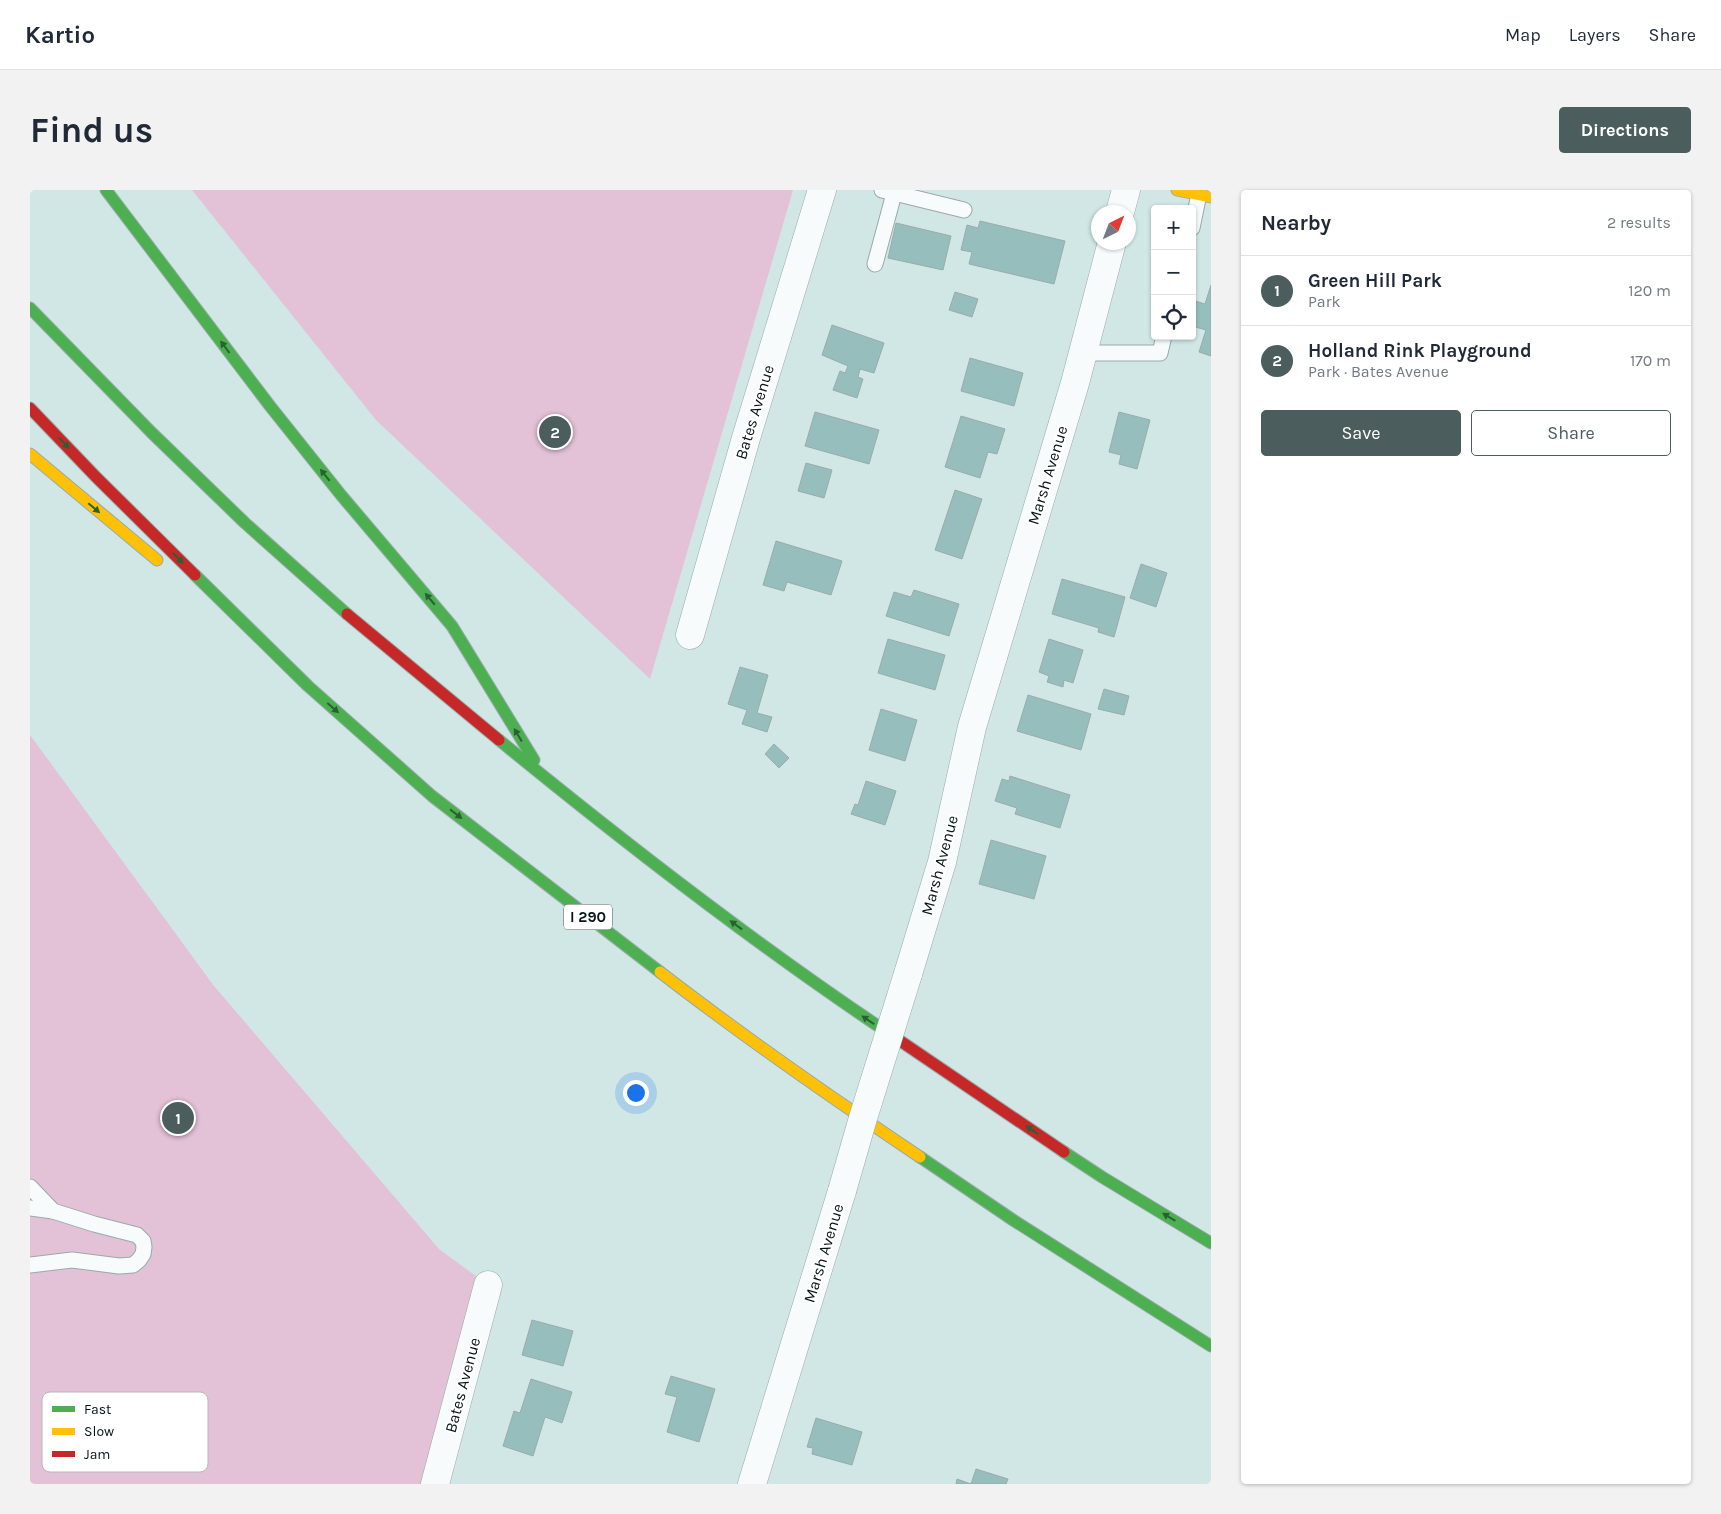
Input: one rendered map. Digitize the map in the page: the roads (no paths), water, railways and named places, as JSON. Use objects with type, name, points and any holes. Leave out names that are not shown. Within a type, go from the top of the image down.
[{"type":"main road","points":[[106,190],[293,436],[452,626],[544,777]]},
{"type":"main road","points":[[1177,190],[1205,196]]},
{"type":"main road","points":[[30,308],[152,433],[245,523],[343,612],[544,777],[700,900],[849,1007],[1102,1177],[1211,1242]]},
{"type":"main road","name":"I 290","points":[[30,408],[96,477],[308,686],[432,796],[705,1007],[822,1091],[1013,1220],[1211,1346]]},
{"type":"main road","points":[[30,454],[165,567]]},
{"type":"main road","points":[[203,598],[308,686]]},
{"type":"street","name":"Bates Avenue","points":[[690,635],[746,438],[822,190]]},
{"type":"street","points":[[1122,205],[1126,190]]},
{"type":"street","name":"Marsh Avenue","points":[[752,1484],[842,1191],[862,1118],[942,862],[972,727],[1083,353],[1110,250]]},
{"type":"street","name":"Bates Avenue","points":[[435,1484],[488,1285]]},
{"type":"lane","points":[[875,264],[890,191],[964,210]]},
{"type":"lane","points":[[1196,218],[1205,196]]},
{"type":"lane","points":[[1083,353],[1160,353],[1163,340]]},
{"type":"lane","points":[[30,1187],[53,1211]]},
{"type":"lane","points":[[30,1208],[53,1211],[137,1235],[143,1241],[144,1247],[143,1254],[133,1265],[119,1266],[72,1260],[30,1265]]},
{"type":"place","name":"Holland Rink Playground","points":[[555,432]]},
{"type":"place","name":"Green Hill Park","points":[[178,1118]]}]
